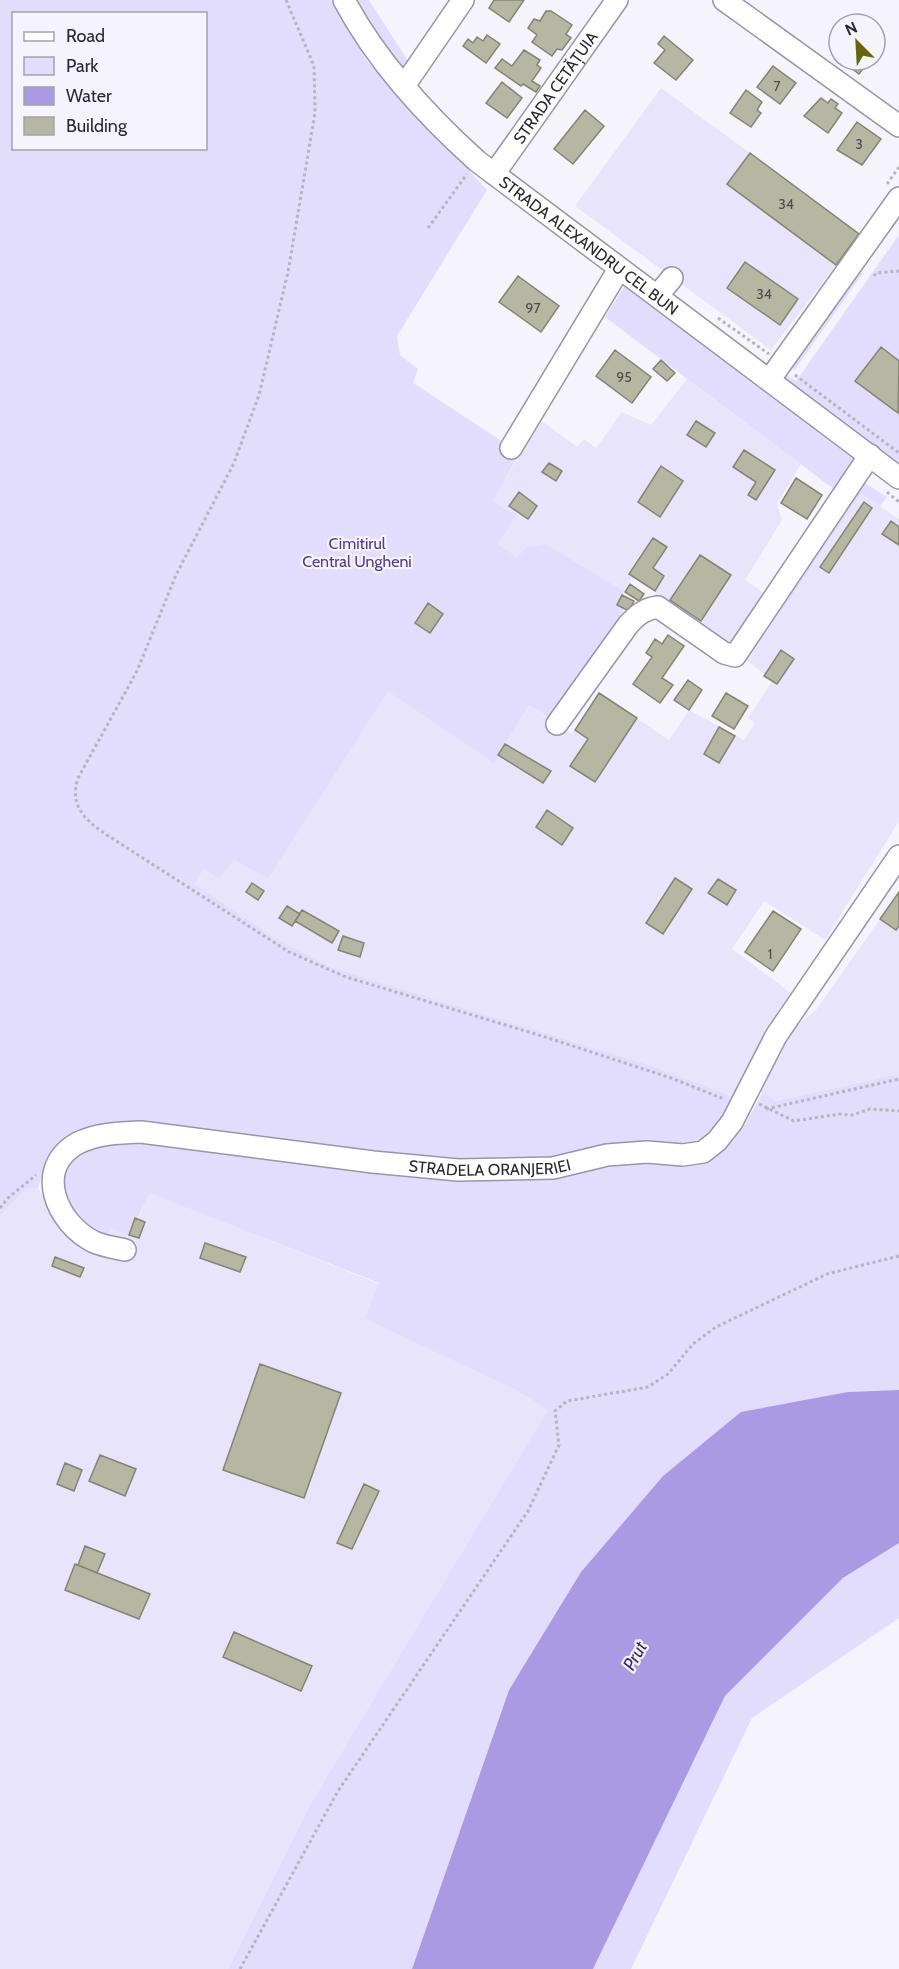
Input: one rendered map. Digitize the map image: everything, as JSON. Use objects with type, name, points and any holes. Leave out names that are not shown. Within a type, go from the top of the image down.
[{"type":"street","name":"STRADA ALEXANDRU CEL BUN","points":[[344,0],[370,44],[404,86],[438,125],[477,161],[619,269],[658,295],[771,379],[899,478]]},
{"type":"street","points":[[404,86],[463,0]]},
{"type":"street","name":"STRADA CETĂȚUIA","points":[[494,174],[617,0]]},
{"type":"street","points":[[723,0],[899,126]]},
{"type":"street","points":[[771,379],[899,198]]},
{"type":"street","points":[[511,448],[619,269]]},
{"type":"street","points":[[658,295],[672,278]]},
{"type":"street","points":[[557,724],[637,614],[649,608],[658,607],[724,653],[735,656],[870,455]]},
{"type":"street","name":"STRADELA ORANJERIEI","points":[[55,1163],[77,1144],[92,1138],[107,1134],[141,1132],[373,1162],[448,1169],[553,1168],[607,1155],[647,1152],[684,1155],[703,1152],[721,1137],[745,1101],[776,1036],[899,856]]},
{"type":"street","points":[[55,1163],[52,1173],[54,1189],[60,1208],[72,1225],[94,1242],[125,1250]]},
{"type":"path","points":[[286,0],[314,66],[315,113],[292,253],[259,395],[234,463],[176,575],[137,671],[78,778],[75,793],[77,808],[87,821],[107,835],[289,952],[346,977],[501,1023],[745,1101],[794,1121],[840,1114],[852,1115],[870,1109],[899,1111]]},
{"type":"path","points":[[428,228],[477,161]]},
{"type":"path","points":[[874,276],[876,273],[899,271]]},
{"type":"path","points":[[766,1109],[899,1079]]},
{"type":"path","points":[[0,1208],[19,1189],[55,1163]]},
{"type":"path","points":[[240,1969],[338,1791],[528,1511],[559,1445],[555,1411],[567,1401],[648,1387],[668,1374],[693,1344],[716,1327],[827,1274],[899,1256]]},
{"type":"shaded area","points":[[661,88],[750,153],[836,265],[771,350],[575,206]]},
{"type":"shaded area","points":[[687,379],[801,464],[777,504],[782,520],[745,580],[767,595],[732,649],[656,598],[655,591],[632,577],[624,591],[546,544],[517,558],[497,544],[491,501],[542,421],[577,447],[584,439],[596,448],[622,412],[651,425]]},
{"type":"shaded area","points":[[861,493],[899,519],[899,821],[825,940],[764,901],[732,949],[791,993],[778,1010],[739,1099],[650,1065],[330,967],[270,935],[195,884],[204,869],[219,878],[234,858],[268,879],[388,690],[494,763],[529,705],[572,734],[599,693],[669,740],[689,710],[744,740],[755,723],[748,718],[773,680],[743,658],[775,609],[783,609]]},
{"type":"shaded area","points":[[899,892],[899,1074],[774,1101],[756,1089],[780,1040],[816,1010]]},
{"type":"shaded area","points":[[38,1188],[65,1233],[96,1255],[111,1228],[138,1219],[150,1192],[379,1284],[364,1317],[516,1390],[549,1410],[310,1805],[228,1969],[0,1969],[0,1216],[26,1189]]},
{"type":"green space","name":"Cimitirul Central Ungheni","points":[[0,0],[331,0],[367,61],[487,190],[397,336],[400,355],[418,369],[413,383],[520,453],[492,501],[516,516],[498,544],[517,558],[527,547],[546,544],[624,591],[617,605],[624,609],[554,721],[529,705],[494,763],[388,691],[268,879],[234,859],[219,879],[204,869],[195,884],[270,935],[330,967],[650,1065],[739,1099],[713,1134],[695,1146],[543,1162],[462,1163],[136,1125],[66,1141],[47,1157],[38,1188],[26,1189],[0,1216]]},
{"type":"green space","points":[[353,0],[369,0],[410,64],[401,72]]},
{"type":"green space","points":[[899,235],[899,470],[779,381],[784,374],[796,381]]},
{"type":"green space","points":[[856,273],[863,273],[794,371],[791,365]]},
{"type":"green space","points":[[625,285],[861,458],[835,490],[605,317]]},
{"type":"green space","points":[[863,482],[887,497],[880,506],[861,493],[783,609],[775,608]]},
{"type":"green space","points":[[899,1074],[899,1390],[848,1392],[663,1476],[581,1572],[509,1690],[412,1969],[228,1969],[310,1805],[548,1410],[516,1390],[364,1318],[379,1283],[150,1193],[129,1235],[111,1228],[105,1239],[67,1213],[59,1167],[104,1138],[361,1165],[617,1159],[691,1163],[727,1148],[747,1121],[763,1092],[775,1101]]},
{"type":"green space","points":[[899,1543],[899,1618],[752,1718],[631,1969],[593,1969],[725,1696],[843,1578]]},
{"type":"water","name":"Prut","points":[[899,1390],[899,1543],[843,1578],[725,1696],[593,1969],[412,1969],[509,1690],[581,1572],[663,1476],[741,1412],[848,1392]]},
{"type":"building","points":[[494,0],[524,0],[509,22],[489,8]]},
{"type":"building","points":[[546,11],[551,11],[572,25],[566,34],[571,38],[562,50],[557,49],[552,56],[532,42],[537,35],[528,28],[534,19],[540,21]]},
{"type":"building","points":[[487,35],[500,44],[486,63],[463,46],[468,39],[473,43],[477,37],[483,41]]},
{"type":"building","points":[[664,36],[693,60],[676,80],[654,63],[665,50],[658,44]]},
{"type":"building","points":[[524,50],[540,60],[537,65],[541,68],[532,81],[540,86],[536,92],[523,84],[521,86],[495,68],[502,59],[512,66]]},
{"type":"building","points":[[773,66],[796,83],[780,104],[757,87]]},
{"type":"building","points":[[502,82],[522,98],[507,118],[486,103]]},
{"type":"building","points":[[746,90],[762,102],[757,110],[761,113],[751,127],[730,113]]},
{"type":"building","points":[[821,98],[828,103],[831,99],[838,104],[835,108],[842,113],[828,133],[804,116]]},
{"type":"building","points":[[585,110],[604,126],[573,164],[554,149]]},
{"type":"building","points":[[857,122],[881,139],[862,165],[837,150]]},
{"type":"building","points":[[750,153],[859,234],[836,265],[727,184]]},
{"type":"building","points":[[745,262],[798,299],[780,325],[727,288]]},
{"type":"building","points":[[518,276],[559,306],[541,332],[499,302]]},
{"type":"building","points":[[881,347],[899,361],[898,413],[855,381]]},
{"type":"building","points":[[615,350],[651,377],[632,403],[596,376]]},
{"type":"building","points":[[661,360],[675,373],[667,381],[653,369]]},
{"type":"building","points":[[696,421],[715,433],[706,447],[687,435]]},
{"type":"building","points":[[744,450],[775,470],[756,500],[748,495],[756,482],[733,467]]},
{"type":"building","points":[[549,463],[562,471],[556,481],[542,472]]},
{"type":"building","points":[[661,466],[683,481],[660,517],[638,502]]},
{"type":"building","points":[[796,478],[822,495],[807,519],[781,503]]},
{"type":"building","points":[[519,492],[537,506],[528,519],[509,506]]},
{"type":"building","points":[[864,502],[872,508],[829,573],[820,567]]},
{"type":"building","points":[[891,521],[899,527],[899,545],[882,534]]},
{"type":"building","points":[[653,538],[667,547],[653,568],[664,576],[655,591],[629,574]]},
{"type":"building","points":[[700,555],[731,575],[701,621],[670,600]]},
{"type":"building","points":[[630,584],[644,594],[639,601],[625,592]]},
{"type":"building","points":[[622,595],[634,601],[629,611],[617,605]]},
{"type":"building","points":[[428,603],[443,614],[430,633],[415,623]]},
{"type":"building","points":[[668,635],[684,646],[662,678],[673,685],[660,703],[633,684],[652,657],[646,653],[655,639],[662,644]]},
{"type":"building","points":[[781,650],[794,659],[777,684],[764,676]]},
{"type":"building","points":[[688,680],[702,690],[689,710],[674,700]]},
{"type":"building","points":[[599,693],[637,718],[595,782],[570,766],[588,739],[575,730]]},
{"type":"building","points":[[726,693],[748,706],[734,729],[712,716]]},
{"type":"building","points":[[719,727],[735,736],[719,763],[704,754]]},
{"type":"building","points":[[505,744],[551,771],[543,783],[498,755]]},
{"type":"building","points":[[547,810],[573,828],[562,845],[536,827]]},
{"type":"building","points":[[675,878],[692,889],[663,934],[646,923]]},
{"type":"building","points":[[718,879],[736,890],[727,905],[708,893]]},
{"type":"building","points":[[252,883],[264,891],[258,900],[246,892]]},
{"type":"building","points":[[899,892],[899,926],[896,930],[880,919]]},
{"type":"building","points":[[287,906],[300,914],[292,926],[279,918]]},
{"type":"building","points":[[302,910],[339,931],[332,943],[295,921]]},
{"type":"building","points":[[773,911],[801,929],[773,971],[745,952]]},
{"type":"building","points":[[343,936],[364,943],[360,957],[338,950]]},
{"type":"building","points":[[135,1218],[145,1222],[139,1238],[129,1235]]},
{"type":"building","points":[[205,1243],[246,1257],[240,1272],[200,1258]]},
{"type":"building","points":[[55,1257],[84,1268],[80,1277],[52,1266]]},
{"type":"building","points":[[260,1364],[341,1393],[304,1498],[223,1470]]},
{"type":"building","points":[[100,1455],[136,1469],[125,1496],[89,1481]]},
{"type":"building","points":[[65,1463],[82,1470],[74,1491],[57,1484]]},
{"type":"building","points":[[364,1484],[379,1491],[352,1549],[337,1543]]},
{"type":"building","points":[[85,1546],[105,1554],[97,1573],[78,1565]]},
{"type":"building","points":[[75,1564],[150,1594],[139,1619],[65,1590]]},
{"type":"building","points":[[234,1632],[312,1666],[301,1691],[223,1657]]}]
